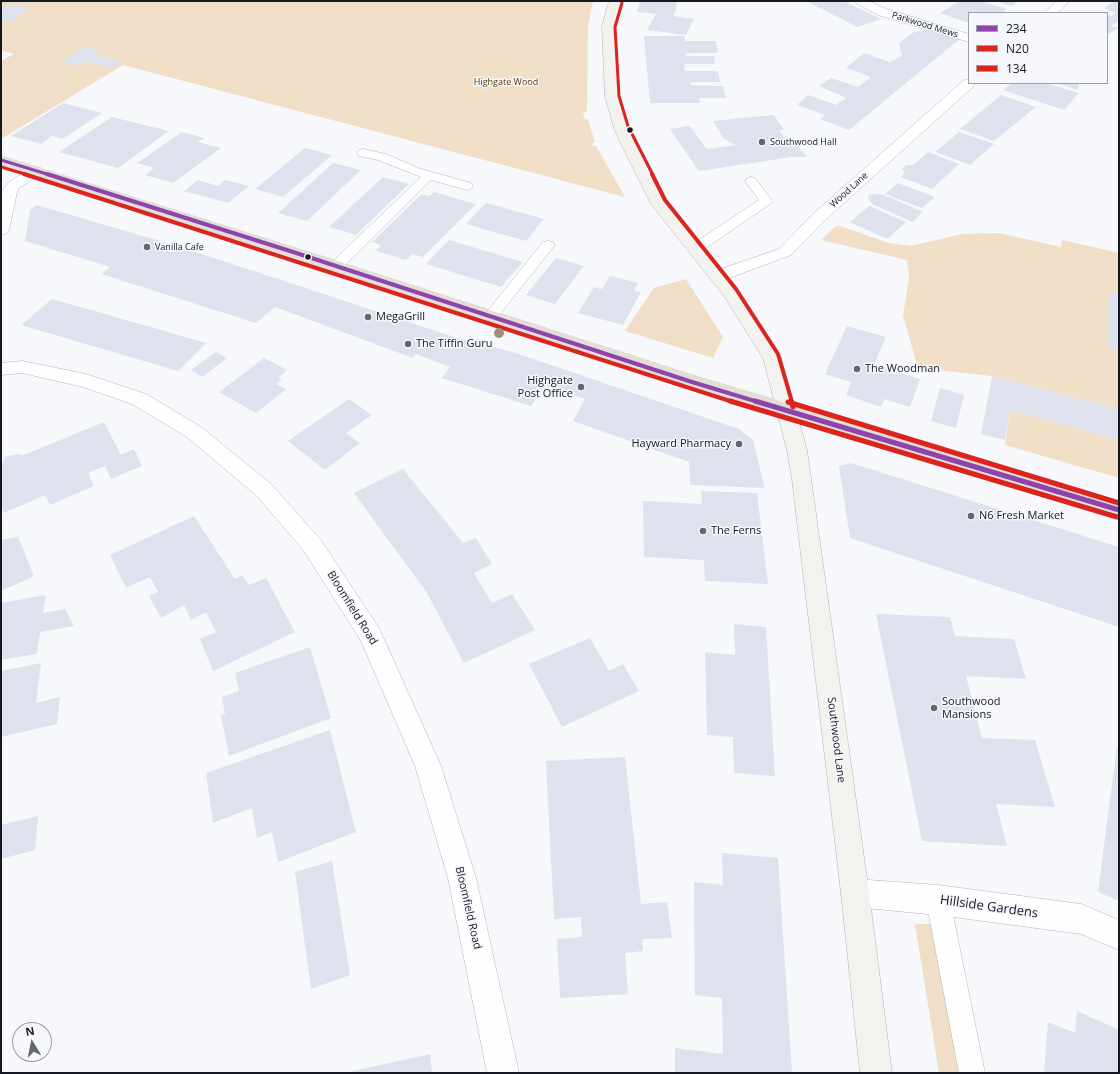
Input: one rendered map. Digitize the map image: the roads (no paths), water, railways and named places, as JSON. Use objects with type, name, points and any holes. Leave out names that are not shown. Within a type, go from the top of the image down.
[{"type":"highway","points":[[1,160],[336,266],[692,382],[786,408],[1119,510]]},
{"type":"main road","name":"Southwood Lane","points":[[615,1],[608,26],[612,97],[621,128],[659,204],[731,293],[772,358],[799,460],[855,893],[876,1073]]},
{"type":"street","name":"Parkwood Mews","points":[[860,1],[882,12],[968,38]]},
{"type":"street","points":[[1051,12],[1064,1]]},
{"type":"street","name":"Wood Lane","points":[[718,276],[785,252],[818,218],[968,84]]},
{"type":"street","points":[[1,230],[9,192],[14,184],[36,171]]},
{"type":"street","name":"Bloomfield Road","points":[[1,369],[22,368],[86,381],[139,399],[194,432],[258,485],[312,544],[371,635],[428,766],[462,878],[503,1073]]},
{"type":"street","name":"Hillside Gardens","points":[[855,893],[938,900],[1081,919],[1119,935]]},
{"type":"lane","points":[[363,153],[382,157],[429,176],[467,186]]},
{"type":"lane","points":[[336,266],[429,176]]},
{"type":"lane","points":[[695,249],[766,201],[751,181]]},
{"type":"lane","points":[[491,316],[548,245]]},
{"type":"lane","points":[[938,900],[972,1073]]},
{"type":"place","name":"Southwood Hall","points":[[762,142]]},
{"type":"place","name":"Vanilla Cafe","points":[[147,247]]},
{"type":"place","name":"MegaGrill","points":[[368,317]]},
{"type":"place","name":"The Tiffin Guru","points":[[408,344]]},
{"type":"place","name":"The Woodman","points":[[857,369]]},
{"type":"place","name":"Highgate Post Office","points":[[581,387]]},
{"type":"place","name":"Hayward Pharmacy","points":[[739,444]]},
{"type":"place","name":"N6 Fresh Market","points":[[971,516]]},
{"type":"place","name":"The Ferns","points":[[703,531]]},
{"type":"place","name":"Southwood Mansions","points":[[934,708]]},
{"type":"park label","name":"Highgate Wood","points":[[506,82]]}]
